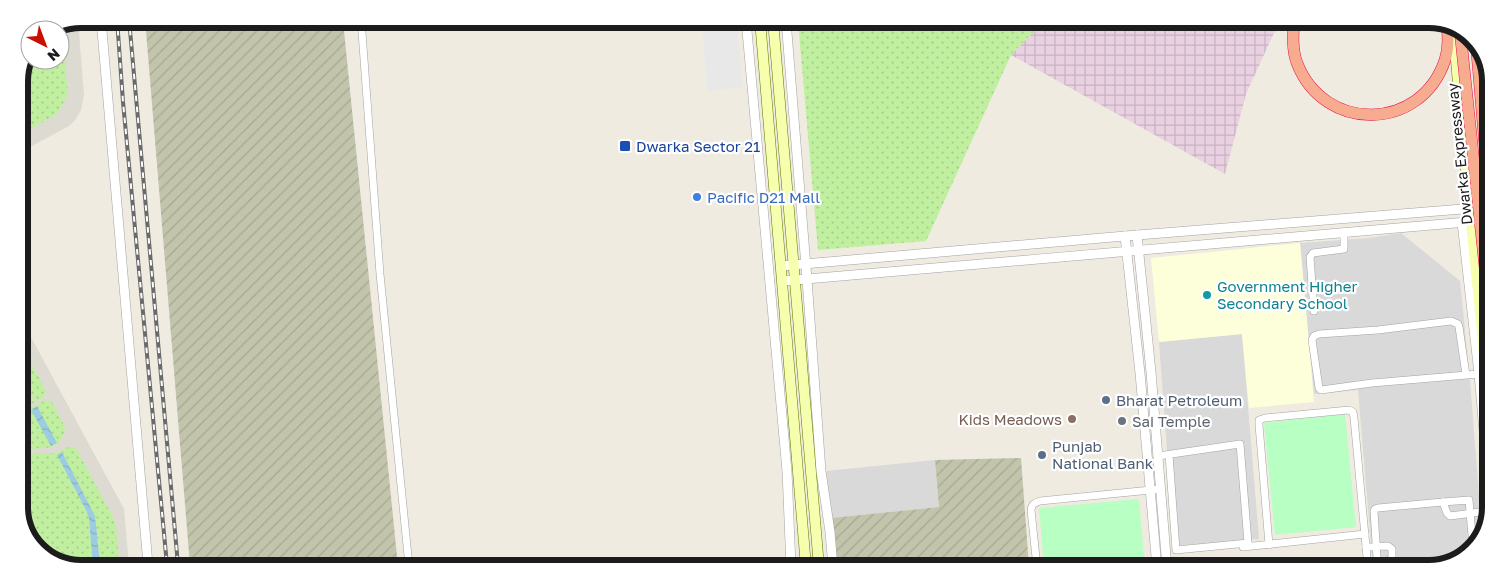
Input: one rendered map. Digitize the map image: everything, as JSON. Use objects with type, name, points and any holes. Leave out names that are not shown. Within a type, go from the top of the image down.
[{"type":"highway","points":[[1294,28],[1297,62],[1307,81],[1320,95],[1339,108],[1357,114],[1395,112],[1420,98],[1432,85],[1446,59],[1447,31]]},
{"type":"highway","name":"Dwarka Expressway","points":[[1461,37],[1482,232]]},
{"type":"highway","name":"Dwarka Expressway","points":[[1478,59],[1482,112]]},
{"type":"main road","points":[[761,28],[805,560]]},
{"type":"main road","points":[[774,28],[818,560]]},
{"type":"main road","points":[[1454,33],[1470,208],[1467,222],[1482,346]]},
{"type":"street","points":[[101,28],[148,560]]},
{"type":"street","points":[[362,28],[380,274],[408,560]]},
{"type":"street","points":[[747,28],[787,470],[791,560]]},
{"type":"street","points":[[787,28],[808,279],[821,471],[832,560]]},
{"type":"street","points":[[781,266],[1482,207]]},
{"type":"street","points":[[783,281],[1482,221]]},
{"type":"street","points":[[1467,222],[1482,408]]},
{"type":"street","points":[[1314,311],[1310,257],[1313,253],[1344,250],[1344,232]]},
{"type":"street","points":[[1138,235],[1166,560]]},
{"type":"street","points":[[1125,236],[1140,373],[1156,560]]},
{"type":"street","points":[[1466,375],[1458,324],[1451,321],[1378,330],[1318,334],[1312,340],[1319,388],[1322,390],[1479,374]]},
{"type":"street","points":[[1269,544],[1258,423],[1265,418],[1349,410],[1354,415],[1367,560]]},
{"type":"street","points":[[1158,456],[1240,444],[1248,543],[1176,550],[1169,455]]},
{"type":"street","points":[[1036,560],[1031,510],[1034,503],[1161,488]]},
{"type":"street","points":[[1366,547],[1376,547],[1375,509],[1443,502],[1469,500],[1473,538]]},
{"type":"street","points":[[1443,502],[1450,516],[1481,512]]},
{"type":"street","points":[[1166,555],[1365,534]]},
{"type":"shaded area","points":[[79,28],[84,95],[81,110],[69,126],[28,148],[29,70],[70,70],[70,29]]},
{"type":"shaded area","points":[[146,28],[344,28],[397,560],[190,560]]},
{"type":"shaded area","points":[[703,28],[737,28],[743,87],[707,91]]},
{"type":"shaded area","points":[[1037,28],[1276,28],[1246,94],[1225,174],[1011,55]]},
{"type":"shaded area","points":[[1401,233],[1460,281],[1481,519],[1472,539],[1462,549],[1446,557],[1429,560],[1372,560],[1358,390],[1314,394],[1300,243],[1369,238]]},
{"type":"shaded area","points":[[1300,243],[1314,402],[1249,408],[1242,334],[1159,342],[1151,258]]},
{"type":"shaded area","points":[[28,332],[124,509],[129,560],[81,560],[64,557],[48,549],[38,539],[32,527],[28,510]]},
{"type":"shaded area","points":[[1242,334],[1259,539],[1174,546],[1159,342]]},
{"type":"shaded area","points":[[1021,458],[1028,560],[835,560],[831,518],[939,507],[935,460]]},
{"type":"shaded area","points":[[935,460],[939,507],[831,518],[826,471]]},
{"type":"green space","points":[[799,28],[1037,28],[1011,55],[926,241],[818,250]]},
{"type":"green space","points":[[29,70],[65,70],[68,94],[58,113],[28,131]]},
{"type":"green space","points":[[28,358],[46,391],[44,397],[28,406],[28,403],[34,400],[28,389]]},
{"type":"green space","points":[[45,400],[52,402],[65,427],[59,442],[48,448],[28,449],[28,410]]},
{"type":"green space","points":[[1345,414],[1356,527],[1275,535],[1264,423]]},
{"type":"green space","points":[[69,447],[74,447],[78,452],[113,517],[116,527],[119,560],[99,560],[95,516],[62,452],[57,455],[89,518],[93,560],[64,557],[48,549],[38,539],[32,527],[28,510],[28,454],[55,453]]},
{"type":"green space","points":[[1139,499],[1144,560],[1043,560],[1039,508]]},
{"type":"water","points":[[37,406],[57,443],[51,446],[31,410]]},
{"type":"water","points":[[62,452],[95,516],[99,560],[93,560],[89,518],[57,455]]},
{"type":"railway","points":[[118,28],[167,560]]},
{"type":"railway","points":[[130,28],[178,560]]},
{"type":"place","name":"Dwarka Sector 21","points":[[625,146]]},
{"type":"place","name":"Pacific D21 Mall","points":[[697,197]]},
{"type":"place","name":"Government Higher Secondary School","points":[[1207,295]]},
{"type":"place","name":"Bharat Petroleum","points":[[1106,400]]},
{"type":"place","name":"Kids Meadows","points":[[1072,419]]},
{"type":"place","name":"Sai Temple","points":[[1122,421]]},
{"type":"place","name":"Punjab National Bank","points":[[1042,455]]}]
